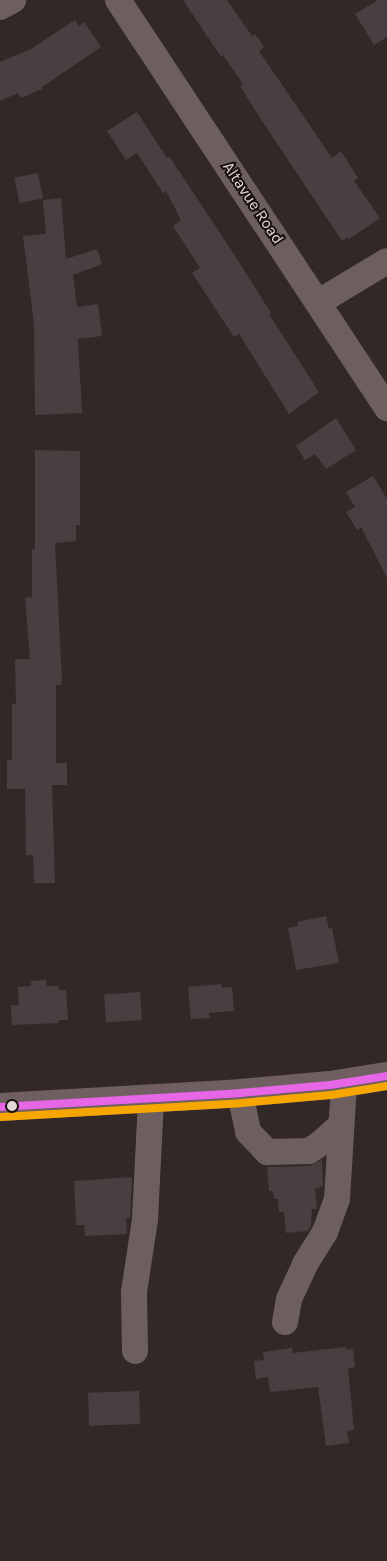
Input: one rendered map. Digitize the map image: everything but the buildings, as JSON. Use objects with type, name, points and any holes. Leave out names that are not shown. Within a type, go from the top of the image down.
[{"type":"main road","points":[[0,1107],[151,1100],[240,1093],[344,1083],[387,1076]]},
{"type":"street","points":[[0,7],[13,0]]},
{"type":"street","name":"Altavue Road","points":[[118,0],[319,302],[387,408]]},
{"type":"street","points":[[319,302],[387,261]]},
{"type":"street","points":[[284,1322],[289,1299],[305,1264],[325,1232],[337,1199],[344,1083]]},
{"type":"street","points":[[240,1093],[248,1132],[267,1152],[309,1151],[340,1126]]},
{"type":"street","points":[[135,1351],[134,1292],[145,1219],[151,1100]]},
{"type":"transit line","points":[[0,1107],[240,1093],[330,1085],[387,1076]]},
{"type":"transit line","points":[[1,1117],[241,1103],[331,1095],[387,1086]]}]
